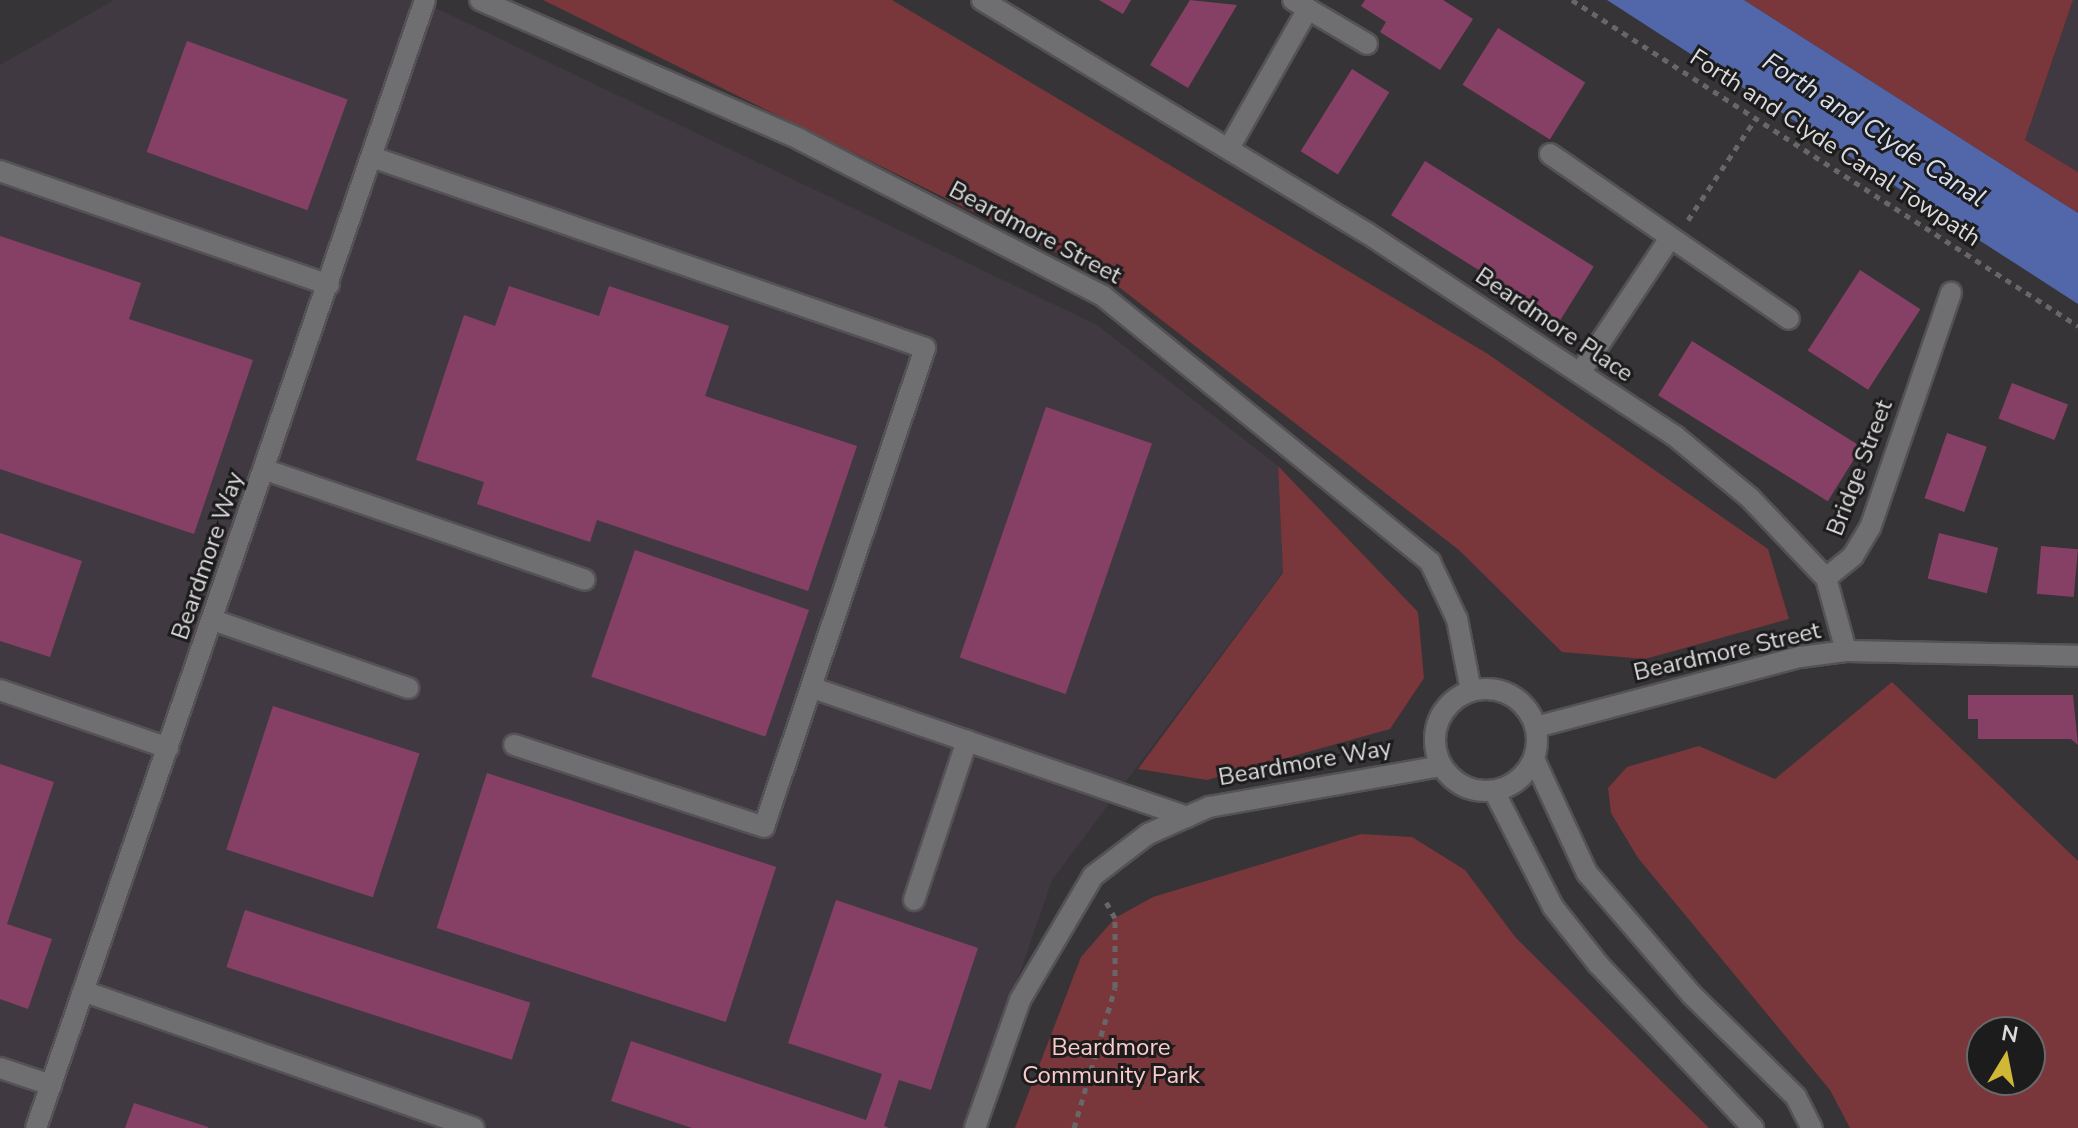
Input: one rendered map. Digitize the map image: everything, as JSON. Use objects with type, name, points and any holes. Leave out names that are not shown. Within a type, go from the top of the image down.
[{"type":"street","name":"Beardmore Way","points":[[36,1128],[266,470],[425,0]]},
{"type":"street","name":"Beardmore Street","points":[[480,0],[799,139],[1103,296],[1430,562],[1457,619],[1471,691]]},
{"type":"street","name":"Beardmore Place","points":[[982,0],[1229,148],[1675,436],[1750,498],[1826,578]]},
{"type":"street","points":[[1229,148],[1301,4],[1367,44]]},
{"type":"street","points":[[1550,154],[1789,319]]},
{"type":"street","points":[[372,157],[925,348],[764,827],[514,745]]},
{"type":"street","points":[[0,171],[329,285]]},
{"type":"street","points":[[1580,373],[1672,240]]},
{"type":"street","name":"Bridge Street","points":[[1826,578],[1853,556],[1870,528],[1951,293]]},
{"type":"street","points":[[266,470],[585,580]]},
{"type":"street","points":[[1826,578],[1846,651]]},
{"type":"street","points":[[213,620],[408,688]]},
{"type":"street","name":"Beardmore Street","points":[[1536,727],[1701,683],[1846,651],[2078,656]]},
{"type":"street","points":[[813,688],[1187,817]]},
{"type":"street","points":[[1487,689],[1518,700],[1536,727],[1534,759],[1525,775],[1494,791],[1464,787],[1441,766],[1438,721],[1471,691],[1487,689]]},
{"type":"street","points":[[0,690],[168,748]]},
{"type":"street","points":[[914,900],[967,741]]},
{"type":"street","points":[[1534,759],[1587,873],[1691,994],[1796,1097],[1812,1128]]},
{"type":"street","name":"Beardmore Way","points":[[975,1128],[1020,1000],[1093,876],[1148,834],[1187,817],[1281,791],[1441,766]]},
{"type":"street","points":[[1494,791],[1515,841],[1571,930],[1753,1128]]},
{"type":"street","points":[[83,991],[474,1128]]},
{"type":"street","points":[[0,1068],[51,1085]]},
{"type":"path","name":"Forth and Clyde Canal Towpath","points":[[1572,0],[2078,326]]},
{"type":"path","points":[[1672,240],[1756,118]]},
{"type":"path","points":[[1074,1128],[1115,988],[1115,918],[1093,876]]},
{"type":"shaded area","points":[[114,0],[419,0],[1097,325],[1278,466],[1283,572],[1052,880],[966,1128],[0,1128],[0,65]]},
{"type":"shaded area","points":[[2073,0],[2078,0],[2078,172],[2025,140]]},
{"type":"green space","points":[[543,0],[892,0],[1488,354],[1768,549],[1789,619],[1645,659],[1562,652],[1459,550],[1106,277]]},
{"type":"green space","points":[[1744,0],[2073,0],[2025,140],[2078,172],[2078,213]]},
{"type":"green space","points":[[1278,466],[1418,612],[1424,678],[1390,729],[1207,780],[1138,769],[1283,573]]},
{"type":"green space","points":[[1892,682],[2078,861],[2078,1128],[1850,1128],[1830,1090],[1638,858],[1611,813],[1608,788],[1627,767],[1699,746],[1775,779]]},
{"type":"green space","name":"Beardmore Community Park","points":[[1361,834],[1412,837],[1465,870],[1516,938],[1709,1128],[1015,1128],[1081,957],[1115,918],[1153,897]]},
{"type":"water","name":"Forth and Clyde Canal","points":[[1607,0],[1744,0],[2078,213],[2078,304]]},
{"type":"building","points":[[1099,0],[1131,0],[1123,14]]},
{"type":"building","points":[[1190,0],[1237,5],[1188,88],[1150,65]]},
{"type":"building","points":[[1365,0],[1443,0],[1473,19],[1440,70],[1380,32],[1386,22],[1361,6]]},
{"type":"building","points":[[1498,28],[1585,83],[1550,139],[1462,85]]},
{"type":"building","points":[[187,41],[348,99],[307,210],[147,152]]},
{"type":"building","points":[[1352,69],[1389,92],[1338,175],[1301,151]]},
{"type":"building","points":[[1425,161],[1594,266],[1560,321],[1391,215]]},
{"type":"building","points":[[0,236],[141,283],[129,319],[253,360],[194,534],[0,469]]},
{"type":"building","points":[[1860,270],[1920,309],[1868,390],[1808,351]]},
{"type":"building","points":[[509,286],[599,316],[609,286],[729,326],[705,396],[857,446],[808,591],[597,520],[590,542],[477,504],[484,482],[416,460],[464,315],[495,326]]},
{"type":"building","points":[[1692,341],[1862,447],[1828,501],[1658,395]]},
{"type":"building","points":[[2012,383],[2068,405],[2054,440],[1998,418]]},
{"type":"building","points":[[1046,407],[1152,443],[1066,694],[960,658]]},
{"type":"building","points":[[1947,433],[1987,447],[1964,512],[1925,498]]},
{"type":"building","points":[[0,533],[82,561],[50,657],[0,641]]},
{"type":"building","points":[[1939,533],[1998,548],[1987,593],[1928,579]]},
{"type":"building","points":[[2041,546],[2078,549],[2074,597],[2037,594]]},
{"type":"building","points":[[635,550],[809,610],[765,737],[591,677]]},
{"type":"building","points":[[1968,695],[2073,695],[2078,745],[2071,739],[1978,739],[1978,719],[1968,719]]},
{"type":"building","points":[[273,706],[419,754],[373,897],[226,850]]},
{"type":"building","points":[[0,764],[54,782],[7,924],[52,939],[28,1009],[0,999]]},
{"type":"building","points":[[487,773],[776,867],[726,1022],[437,928]]},
{"type":"building","points":[[836,900],[978,948],[931,1090],[899,1080],[884,1126],[889,1128],[692,1128],[611,1101],[631,1041],[866,1120],[882,1074],[788,1043]]},
{"type":"building","points":[[245,910],[530,1003],[512,1060],[226,967]]},
{"type":"building","points":[[134,1103],[208,1127],[208,1128],[125,1128]]}]
